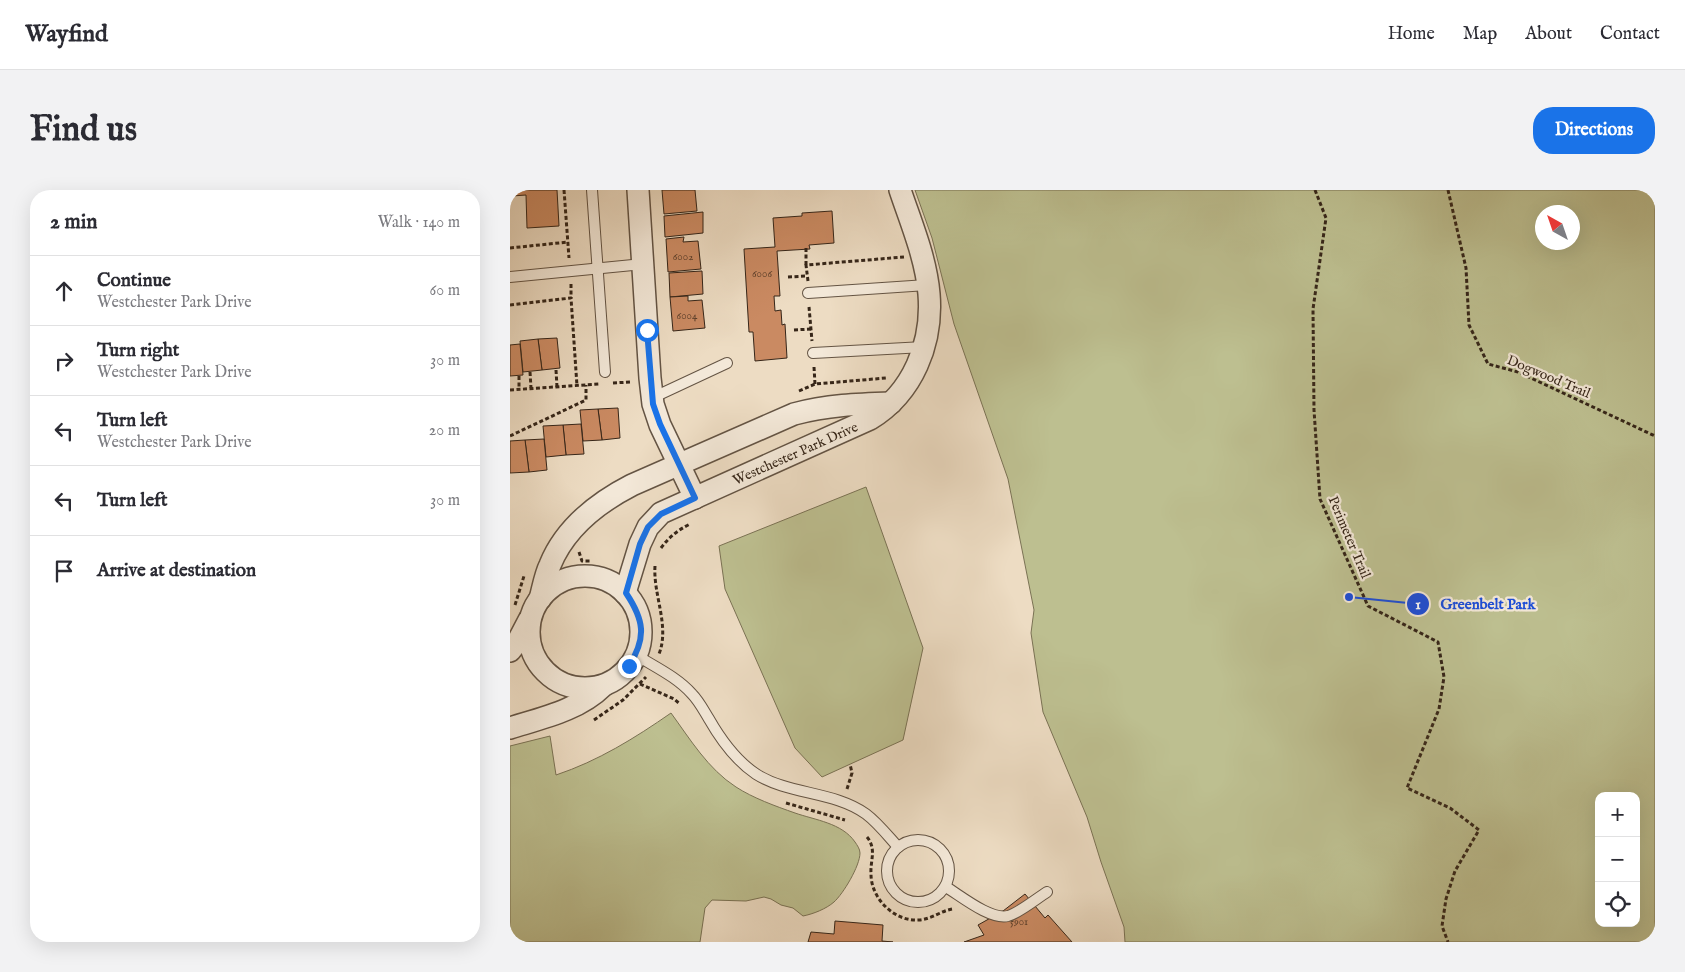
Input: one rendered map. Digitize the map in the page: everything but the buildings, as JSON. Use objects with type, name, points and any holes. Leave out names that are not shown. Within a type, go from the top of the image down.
[{"type":"street","points":[[638,190],[652,398],[660,424],[695,498]]},
{"type":"street","name":"Westchester Park Drive","points":[[626,593],[640,544],[648,527],[661,514],[846,431],[881,412],[906,386],[915,371],[924,347],[928,315],[928,285],[923,262],[900,190]]},
{"type":"street","name":"Westchester Park Drive","points":[[510,650],[518,641],[529,606],[556,551],[579,522],[609,497],[794,414],[816,408],[840,405],[891,403]]},
{"type":"street","points":[[578,577],[597,577],[606,580],[626,593],[640,620],[640,643],[645,660],[629,666],[618,677],[605,684],[589,688],[576,687],[560,682],[544,671],[537,660],[530,639],[529,606],[562,581],[578,577]]},
{"type":"street","points":[[510,728],[575,706],[594,695],[605,684]]},
{"type":"lane","points":[[592,190],[605,372]]},
{"type":"lane","points":[[510,276],[643,264]]},
{"type":"lane","points":[[808,293],[928,285]]},
{"type":"lane","points":[[813,353],[924,347]]},
{"type":"lane","points":[[652,398],[727,363]]},
{"type":"lane","points":[[645,660],[676,680],[693,695],[726,746],[756,774],[777,784],[836,800],[856,808],[866,814],[898,847]]},
{"type":"lane","points":[[918,840],[929,842],[946,855],[950,876],[946,887],[940,895],[926,902],[912,902],[902,899],[895,892],[889,884],[887,874],[891,855],[898,847],[907,842],[918,840]]},
{"type":"lane","points":[[946,887],[980,908],[1001,917],[1009,915],[1047,892]]},
{"type":"path","points":[[564,190],[577,386]]},
{"type":"path","name":"Perimeter Trail","points":[[1315,190],[1326,218],[1313,309],[1314,410],[1320,499],[1368,606],[1438,642],[1444,677],[1438,709],[1406,788],[1450,808],[1479,830],[1455,872],[1446,898],[1442,926],[1448,942]]},
{"type":"path","name":"Dogwood Trail","points":[[1448,190],[1466,268],[1469,325],[1488,364],[1518,372],[1655,436]]},
{"type":"path","points":[[510,248],[568,242]]},
{"type":"path","points":[[806,248],[806,265]]},
{"type":"path","points":[[788,276],[807,276]]},
{"type":"path","points":[[510,305],[571,298]]},
{"type":"path","points":[[794,330],[811,329]]},
{"type":"path","points":[[556,370],[557,387]]},
{"type":"path","points":[[530,372],[531,388]]},
{"type":"path","points":[[519,376],[519,389]]},
{"type":"path","points":[[797,392],[815,384],[891,378],[906,386]]},
{"type":"path","points":[[612,383],[630,382],[630,391]]},
{"type":"path","points":[[510,390],[604,384]]},
{"type":"path","points":[[510,436],[586,400],[586,385]]},
{"type":"path","points":[[660,550],[676,531],[696,520]]},
{"type":"path","points":[[588,723],[608,712],[638,687],[645,660],[661,649],[661,611],[655,578],[657,559]]},
{"type":"path","points":[[524,574],[529,606]]},
{"type":"path","points":[[836,818],[849,822]]},
{"type":"path","points":[[864,833],[873,846],[870,875],[874,890],[880,901],[892,912],[898,916],[916,920],[934,917],[952,908],[958,911]]},
{"type":"green space","points":[[915,190],[1655,190],[1655,942],[1125,942],[1124,927],[1087,817],[1043,712],[1031,633],[1034,610],[1008,479],[954,324],[932,238]]},
{"type":"green space","points":[[866,487],[923,648],[903,740],[822,777],[795,748],[725,589],[719,546]]},
{"type":"green space","points":[[671,713],[708,763],[736,787],[772,805],[836,826],[850,836],[860,850],[860,853],[854,872],[842,893],[827,907],[803,916],[793,908],[764,897],[746,901],[712,900],[705,908],[700,942],[510,942],[510,746],[550,736],[556,775],[587,763],[616,748]]},
{"type":"place","name":"Greenbelt Park","points":[[1349,597]]},
{"type":"route","points":[[629,666],[636,655],[640,643],[641,630],[636,610],[626,593],[640,544],[648,527],[661,514],[695,498],[660,424],[653,404],[647,330]]}]
